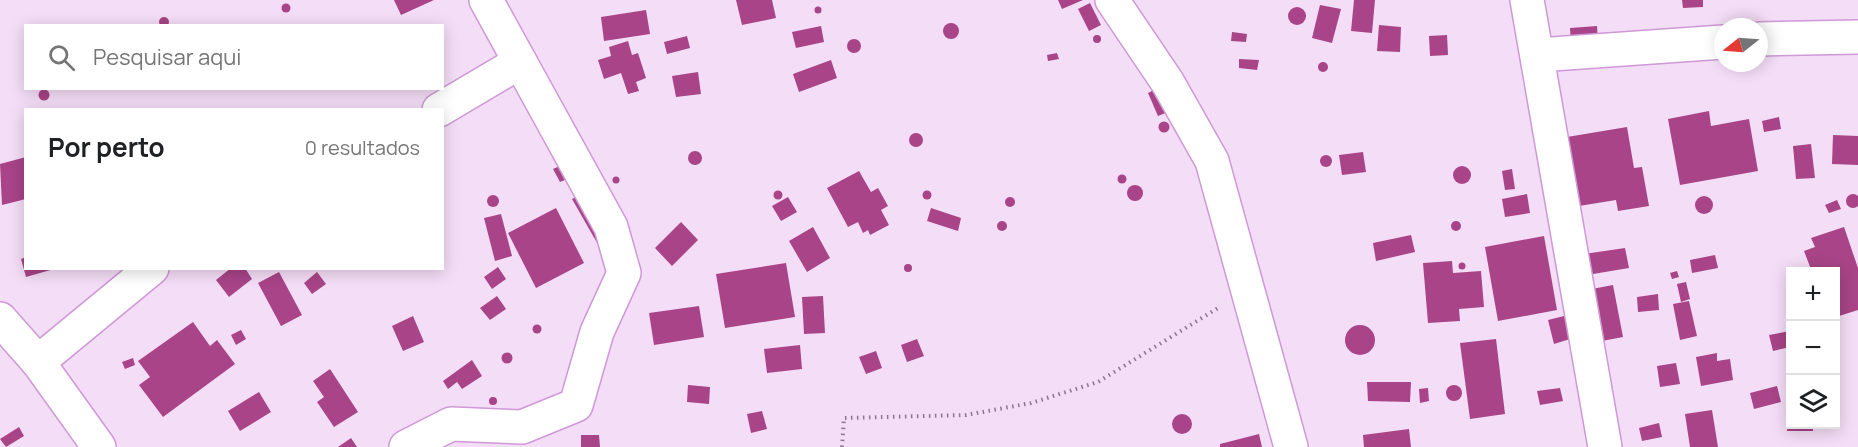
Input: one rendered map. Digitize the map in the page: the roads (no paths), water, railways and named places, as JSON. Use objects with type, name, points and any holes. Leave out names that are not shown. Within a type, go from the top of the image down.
[{"type":"street","points":[[1112,0],[1168,83],[1212,162],[1291,447]]},
{"type":"street","points":[[1527,0],[1605,447]]},
{"type":"street","points":[[406,447],[451,424],[522,427],[576,405],[597,332],[624,273],[611,227],[520,62],[495,4]]},
{"type":"street","points":[[1768,39],[1858,37]]},
{"type":"street","points":[[1538,55],[1714,43]]},
{"type":"street","points":[[442,108],[520,62]]},
{"type":"street","points":[[38,362],[150,270]]},
{"type":"street","points":[[0,319],[38,362],[99,447]]}]
